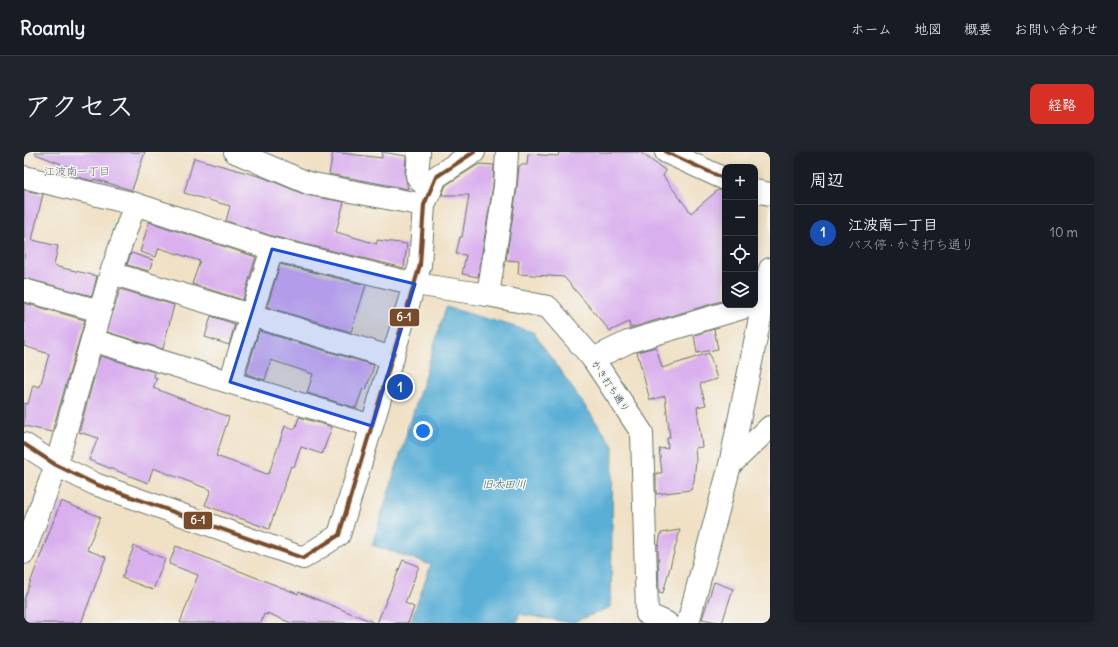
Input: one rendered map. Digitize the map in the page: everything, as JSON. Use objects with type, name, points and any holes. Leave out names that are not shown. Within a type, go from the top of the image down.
[{"type":"street","points":[[235,152],[308,183],[427,199]]},
{"type":"street","points":[[419,152],[417,176],[427,199]]},
{"type":"street","points":[[24,444],[56,465],[95,484],[302,558],[339,535],[420,265],[427,199],[436,177],[474,152]]},
{"type":"street","points":[[488,295],[505,186],[507,152]]},
{"type":"street","points":[[666,152],[722,178]]},
{"type":"street","name":"かき打ち通り","points":[[24,177],[135,204],[272,249],[415,284],[488,295],[548,307],[593,359],[642,433],[647,614],[667,623]]},
{"type":"street","points":[[758,192],[770,194]]},
{"type":"street","points":[[24,553],[56,465],[111,273],[135,204]]},
{"type":"street","points":[[230,382],[272,249]]},
{"type":"street","points":[[688,623],[730,465],[770,269]]},
{"type":"street","points":[[111,273],[393,358]]},
{"type":"street","points":[[24,290],[100,311]]},
{"type":"street","points":[[593,359],[628,342],[741,308],[749,306],[762,309]]},
{"type":"street","points":[[92,340],[372,426]]},
{"type":"street","points":[[730,465],[770,427]]},
{"type":"highlighted area","points":[[272,249],[415,284],[372,426],[230,382]]},
{"type":"water","name":"旧太田川","points":[[446,307],[533,332],[613,446],[611,607],[572,623],[519,614],[517,623],[410,623],[431,565],[372,545]]},
{"type":"building","points":[[36,152],[145,152],[132,190],[94,179],[93,181],[73,176],[75,169],[35,154]]},
{"type":"building","points":[[333,152],[382,158],[382,152],[406,156],[405,175],[408,189],[329,174]]},
{"type":"building","points":[[559,152],[640,152],[666,171],[663,176],[691,213],[718,190],[722,191],[722,301],[630,328],[629,322],[610,331],[564,277],[518,274],[519,261],[506,260],[519,167],[520,165],[527,165],[528,154],[558,156]]},
{"type":"building","points":[[194,158],[262,177],[306,195],[344,202],[336,232],[377,244],[377,240],[407,244],[404,268],[275,237],[226,221],[230,206],[184,193]]},
{"type":"building","points":[[479,164],[494,165],[493,185],[478,277],[462,274],[466,255],[456,254],[460,237],[462,237],[469,195],[442,195],[446,185]]},
{"type":"building","points":[[24,190],[43,194],[32,240],[58,246],[54,266],[97,276],[92,296],[24,278]]},
{"type":"building","points":[[149,222],[256,257],[243,300],[192,284],[200,261],[159,248],[156,257],[140,252]]},
{"type":"building","points":[[131,253],[153,260],[149,271],[127,265]]},
{"type":"building","points":[[280,264],[366,285],[351,332],[267,307]]},
{"type":"building","points":[[120,289],[174,305],[163,349],[107,332]]},
{"type":"building","points":[[24,303],[85,320],[52,432],[24,426],[24,403],[28,404],[33,385],[40,387],[49,354],[24,346]]},
{"type":"building","points":[[211,316],[235,324],[229,345],[205,337]]},
{"type":"building","points":[[714,329],[718,349],[697,353],[694,335]]},
{"type":"building","points":[[259,331],[374,365],[366,390],[363,388],[356,408],[307,393],[313,374],[271,360],[265,380],[246,374]]},
{"type":"building","points":[[656,347],[662,368],[709,353],[717,379],[700,384],[706,405],[697,407],[702,447],[695,448],[696,460],[694,481],[691,490],[656,494],[656,473],[662,473],[659,449],[668,448],[667,438],[670,438],[665,396],[650,400],[637,352]]},
{"type":"building","points":[[100,356],[155,372],[154,377],[157,378],[153,388],[229,417],[216,456],[267,474],[269,473],[285,426],[295,429],[299,417],[332,427],[322,454],[301,447],[294,467],[291,466],[269,529],[205,505],[211,490],[153,468],[148,483],[89,460],[98,438],[79,432]]},
{"type":"building","points":[[61,501],[100,517],[87,550],[106,557],[81,623],[24,623],[24,599]]},
{"type":"building","points":[[680,530],[663,593],[659,592],[658,548],[661,533]]},
{"type":"building","points":[[134,546],[165,559],[153,590],[122,578]]},
{"type":"building","points":[[176,546],[298,594],[299,592],[375,623],[291,623],[267,613],[267,615],[264,614],[261,623],[180,623],[198,575],[169,564]]},
{"type":"building","points":[[403,560],[419,566],[405,603],[414,607],[408,623],[377,623]]},
{"type":"building","points":[[714,582],[733,589],[722,623],[702,619]]},
{"type":"transit line","name":"6-1","points":[[24,444],[56,465],[95,484],[303,558],[339,535],[420,265],[424,205],[436,177],[474,152]]},
{"type":"transit line","name":"6-1","points":[[666,152],[722,178]]},
{"type":"place","name":"江波南一丁目","points":[[400,387]]},
{"type":"district","name":"江波南一丁目","points":[[77,171]]}]
